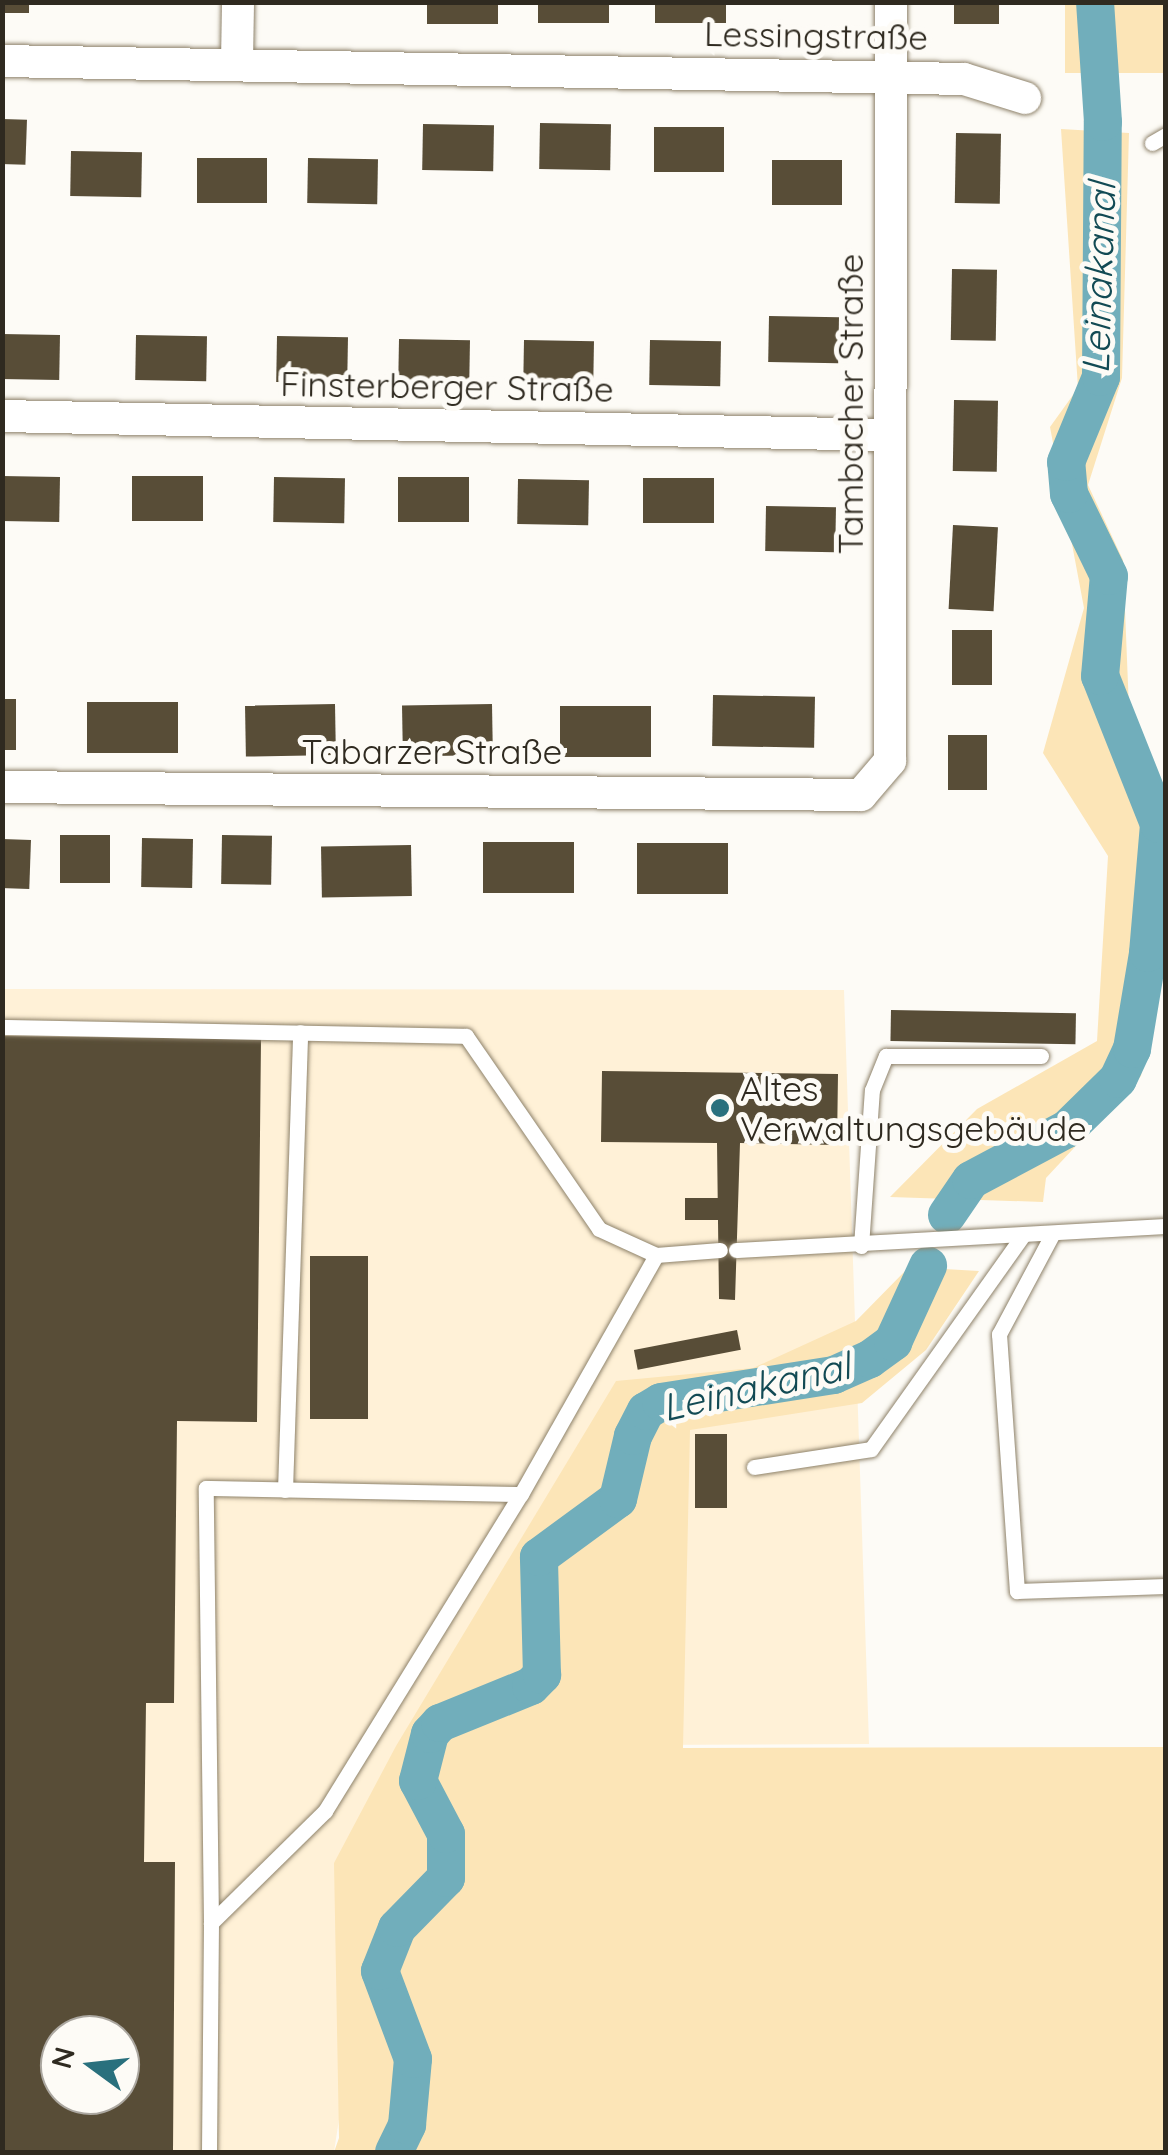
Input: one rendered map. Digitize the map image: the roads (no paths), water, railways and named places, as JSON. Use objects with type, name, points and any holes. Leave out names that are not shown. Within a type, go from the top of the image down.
[{"type":"street","points":[[237,61],[238,2]]},
{"type":"street","name":"Tambacher Straße","points":[[861,794],[890,761],[891,2]]},
{"type":"street","name":"Lessingstraße","points":[[2,61],[237,61],[964,79],[1025,98]]},
{"type":"street","name":"Finsterberger Straße","points":[[2,416],[890,435]]},
{"type":"street","name":"Tabarzer Straße","points":[[2,787],[861,794]]},
{"type":"lane","points":[[2,1027],[466,1036],[598,1230],[656,1255],[1166,1226]]},
{"type":"lane","points":[[285,1490],[300,1032]]},
{"type":"lane","points":[[861,1246],[872,1090],[886,1056],[1042,1056]]},
{"type":"lane","points":[[1054,1233],[999,1334],[1017,1591],[1166,1586]]},
{"type":"lane","points":[[754,1467],[871,1450],[1022,1235]]},
{"type":"lane","points":[[210,1923],[325,1810],[521,1494],[656,1255]]},
{"type":"lane","points":[[209,2152],[206,1488],[521,1494]]},
{"type":"waterway","name":"Leinakanal","points":[[947,1215],[971,1180],[1067,1129],[1118,1079],[1132,1049],[1148,953],[1159,824],[1100,676],[1109,576],[1069,494],[1066,462],[1101,377],[1103,122],[1095,2]]},
{"type":"waterway","name":"Leinakanal","points":[[394,2152],[407,2125],[413,2059],[380,1971],[397,1928],[446,1878],[446,1834],[418,1781],[430,1734],[440,1723],[531,1686],[542,1675],[539,1557],[618,1499],[633,1436],[646,1411],[661,1402],[834,1375],[870,1359],[893,1342],[928,1266]]},
{"type":"place","name":"Altes Verwaltungsgebäude","points":[[720,1108]]}]
